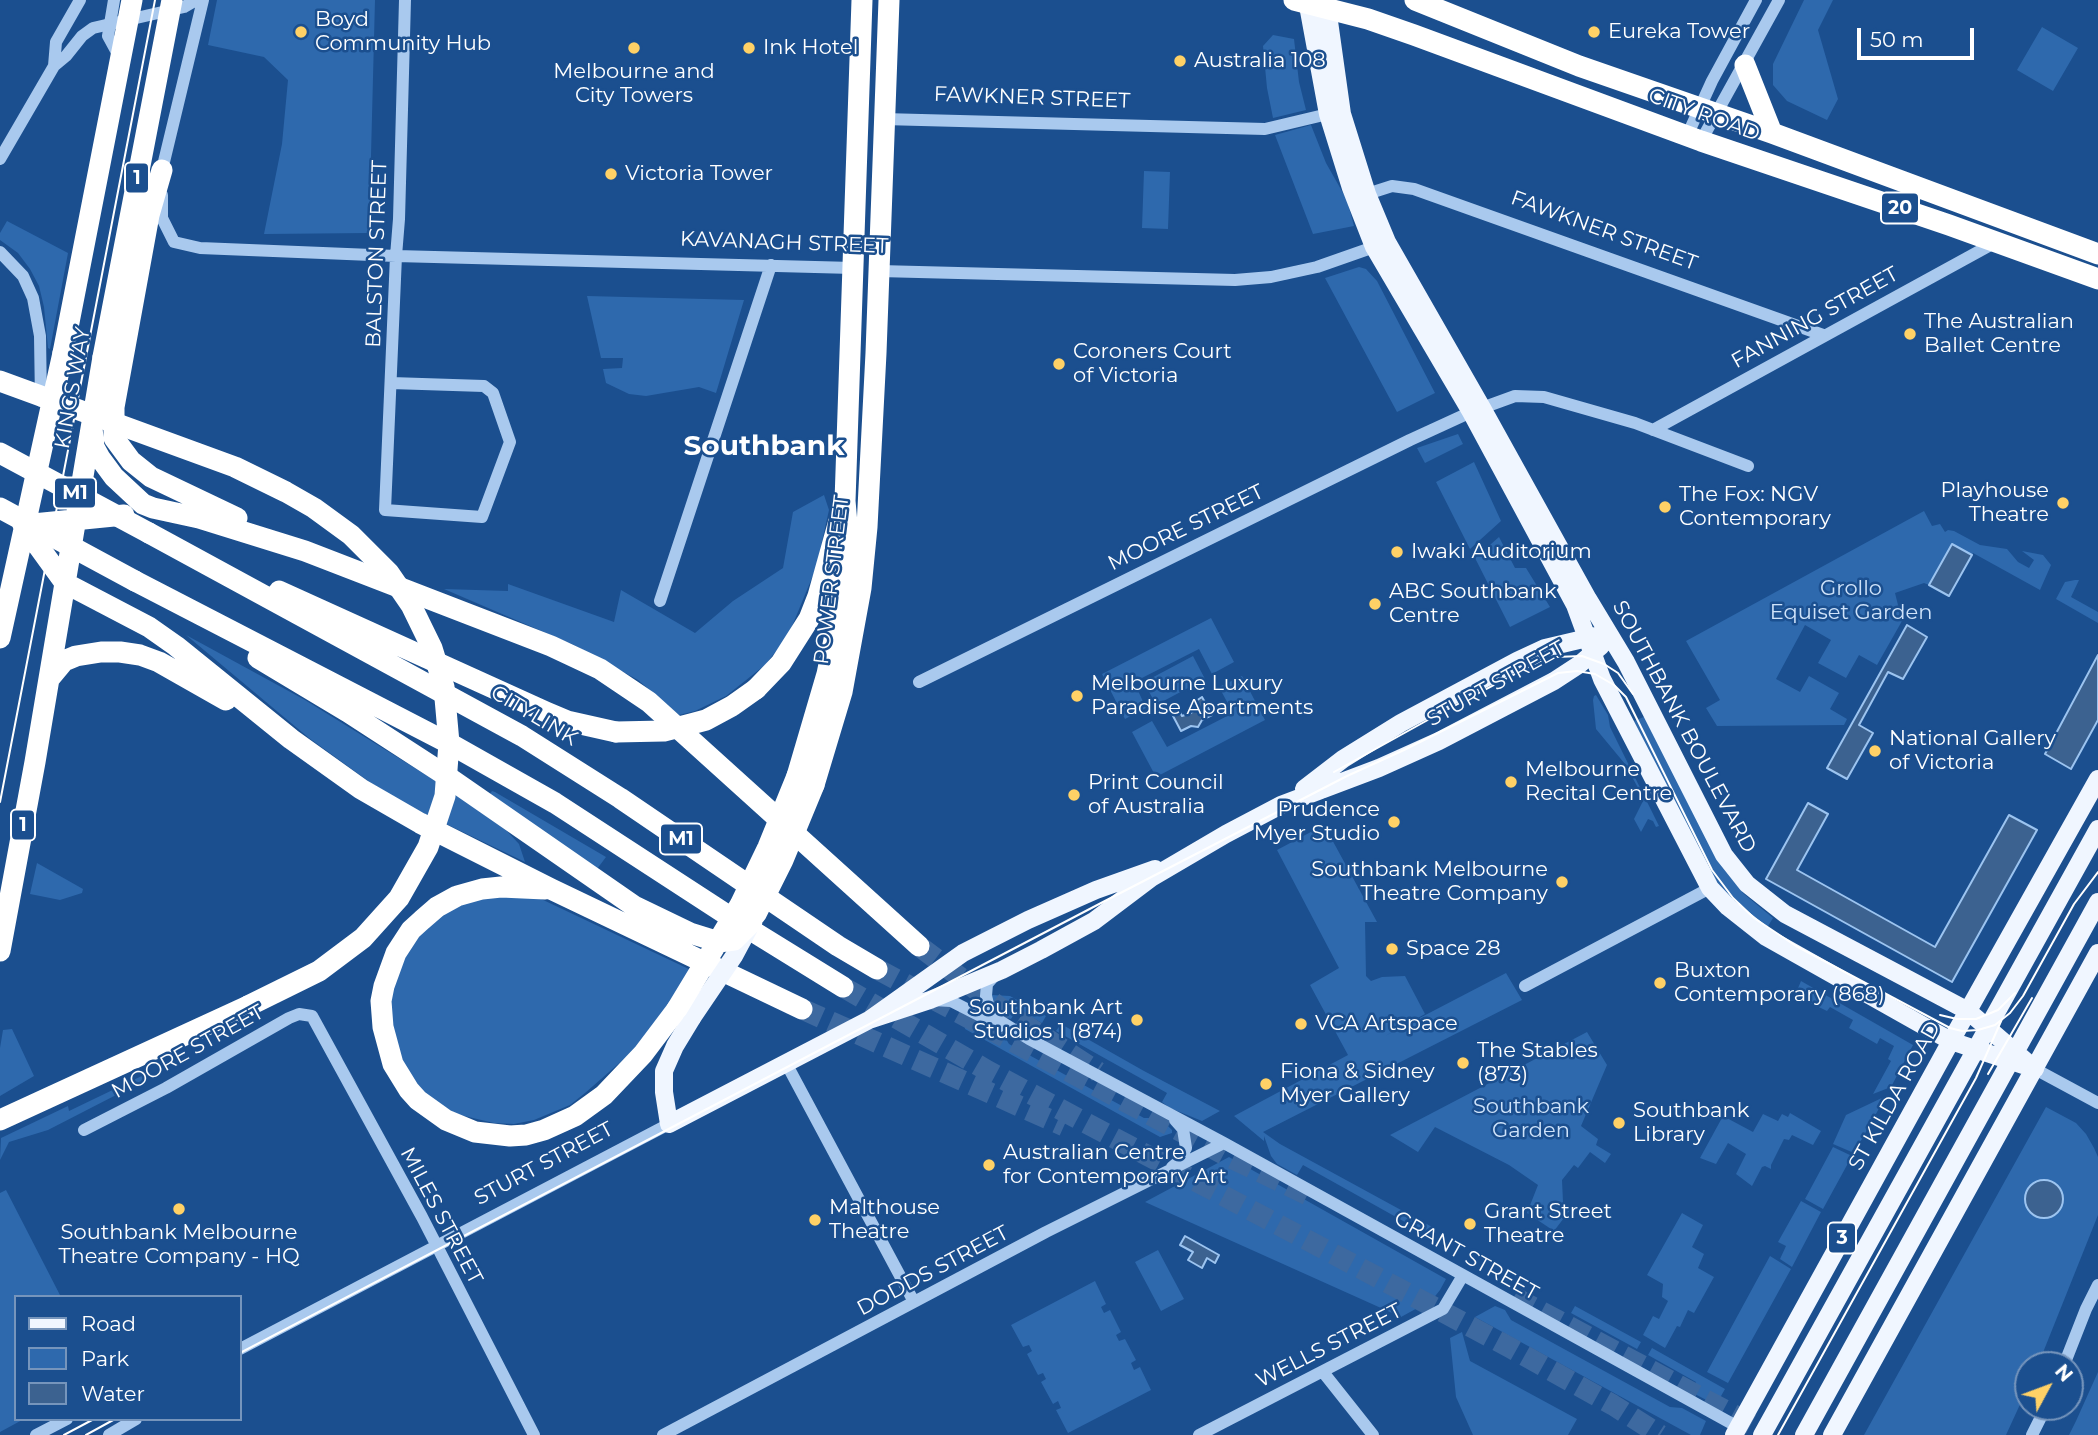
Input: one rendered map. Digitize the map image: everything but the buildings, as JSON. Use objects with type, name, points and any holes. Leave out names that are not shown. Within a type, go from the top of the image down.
[{"type":"highway","name":"KINGS WAY","points":[[0,638],[63,353],[132,0]]},
{"type":"highway","name":"KINGS WAY","points":[[0,951],[103,357],[172,0]]},
{"type":"highway","name":"POWER STREET","points":[[752,922],[783,860],[805,780],[839,610],[848,535],[845,501],[862,0]]},
{"type":"highway","name":"POWER STREET","points":[[551,889],[501,887],[457,896],[437,907],[403,942],[392,962],[384,986],[381,1001],[383,1027],[399,1076],[418,1100],[446,1120],[475,1132],[526,1135],[575,1116],[604,1095],[685,1014],[719,943],[805,780],[842,692],[861,588],[866,527],[889,0]]},
{"type":"highway","name":"CITY ROAD","points":[[1415,0],[1579,66],[1772,133],[2098,254]]},
{"type":"highway","name":"CITY ROAD","points":[[1312,2],[1414,35],[1694,139],[2098,279]]},
{"type":"highway","points":[[1745,65],[1772,133]]},
{"type":"highway","name":"FAWKNER STREET","points":[[858,118],[883,119]]},
{"type":"highway","points":[[162,170],[149,215],[114,407],[114,438],[131,461],[151,477],[305,551]]},
{"type":"highway","name":"KAVANAGH STREET","points":[[853,268],[879,271]]},
{"type":"highway","points":[[0,381],[223,462],[286,492],[314,508],[351,535],[389,573],[411,605],[432,648],[444,687],[449,743],[445,796],[428,847],[399,898],[363,938],[319,971],[0,1120]]},
{"type":"highway","points":[[92,428],[94,447],[114,477],[143,504],[199,518],[305,551],[551,646],[600,669],[649,702],[919,946]]},
{"type":"highway","name":"M1","points":[[0,453],[149,533]]},
{"type":"highway","points":[[149,533],[568,721],[616,732],[664,731],[706,720],[732,706],[756,689],[781,663],[809,619],[845,501]]},
{"type":"highway","name":"M1","points":[[0,508],[454,746],[555,803],[843,987]]},
{"type":"highway","points":[[168,511],[23,525],[65,583],[163,636],[291,739],[335,772],[388,806],[551,889],[802,1009]]},
{"type":"highway","name":"CITYLINK","points":[[149,533],[342,640],[482,713],[620,797],[838,946],[877,969]]},
{"type":"highway","points":[[135,581],[348,712],[634,906],[682,930],[719,943],[737,939],[752,922]]},
{"type":"highway","points":[[48,682],[54,670],[64,661],[76,656],[101,652],[140,655],[179,672],[291,739]]},
{"type":"main road","name":"SOUTHBANK BOULEVARD","points":[[1312,2],[1328,114],[1350,188],[1380,245],[1626,662],[1724,855],[1747,884],[1785,914],[1968,1011],[1988,1028],[2012,1057]]},
{"type":"main road","name":"SOUTHBANK BOULEVARD","points":[[1312,2],[1380,245]]},
{"type":"main road","name":"SOUTHBANK BOULEVARD","points":[[1477,410],[1575,605],[1607,688],[1710,888],[1728,907],[1766,937],[1951,1041],[2012,1057],[2035,1069]]},
{"type":"main road","name":"STURT STREET","points":[[1281,805],[1356,751],[1525,656],[1587,636],[1610,635]]},
{"type":"main road","name":"STURT STREET","points":[[869,1020],[930,1000],[1002,970],[1094,921],[1181,859],[1281,805],[1418,751],[1554,681],[1593,654],[1610,635]]},
{"type":"main road","points":[[1554,681],[1584,674],[1598,679],[1607,688]]},
{"type":"main road","name":"ST KILDA ROAD","points":[[1736,1431],[2098,779]]},
{"type":"main road","points":[[1762,1435],[2098,829]]},
{"type":"main road","name":"STURT STREET","points":[[669,1124],[869,1020],[963,953],[1096,890],[1181,859]]},
{"type":"main road","points":[[1804,1435],[2098,902]]},
{"type":"main road","name":"POWER STREET","points":[[669,1124],[664,1071],[685,1014],[734,956],[752,922]]},
{"type":"main road","points":[[1832,1435],[2098,953]]},
{"type":"main road","points":[[1782,1346],[1808,1352]]},
{"type":"street","points":[[54,66],[56,42],[80,0]]},
{"type":"street","points":[[114,0],[108,36],[121,61]]},
{"type":"street","points":[[2,151],[54,66],[82,36],[93,28],[184,7],[196,0]]},
{"type":"street","points":[[162,170],[203,0]]},
{"type":"street","name":"BALSTON STREET","points":[[391,383],[484,386],[489,389],[495,398],[510,443],[482,517],[385,510],[405,0]]},
{"type":"street","points":[[1707,111],[1712,81],[1756,0]]},
{"type":"street","points":[[1694,139],[1707,111],[1745,65],[1779,0]]},
{"type":"street","name":"FAWKNER STREET","points":[[883,119],[1265,129],[1328,114]]},
{"type":"street","name":"KAVANAGH STREET","points":[[162,170],[161,215],[174,242],[200,248],[853,268]]},
{"type":"street","name":"FAWKNER STREET","points":[[1367,194],[1392,186],[1414,189],[1823,335]]},
{"type":"street","name":"FANNING STREET","points":[[1653,430],[1996,242]]},
{"type":"street","name":"KAVANAGH STREET","points":[[879,271],[1235,280],[1270,277],[1317,267],[1380,245]]},
{"type":"street","points":[[0,252],[23,276],[37,312],[43,439]]},
{"type":"street","points":[[660,601],[771,265]]},
{"type":"street","points":[[1477,410],[1515,396],[1544,397],[1653,430],[1748,466]]},
{"type":"street","name":"MOORE STREET","points":[[919,682],[1409,440],[1477,410]]},
{"type":"street","points":[[1525,986],[1710,888]]},
{"type":"street","name":"GRANT STREET","points":[[1002,970],[987,984],[989,1008],[1000,1021],[1029,1039]]},
{"type":"street","name":"GRANT STREET","points":[[930,1000],[951,1001],[1029,1039],[1224,1143],[1736,1431]]},
{"type":"street","name":"MOORE STREET","points":[[84,1130],[166,1088],[289,1018],[299,1014],[312,1016]]},
{"type":"street","name":"MILES STREET","points":[[312,1016],[437,1246],[534,1435]]},
{"type":"street","points":[[786,1063],[914,1302]]},
{"type":"street","points":[[2035,1069],[2098,1103]]},
{"type":"street","points":[[1164,1174],[1178,1162],[1186,1148],[1182,1129],[1174,1118]]},
{"type":"street","name":"STURT STREET","points":[[242,1348],[669,1124]]},
{"type":"street","name":"DODDS STREET","points":[[663,1435],[1224,1143]]},
{"type":"street","points":[[2070,1351],[2098,1276]]},
{"type":"street","name":"WELLS STREET","points":[[1199,1435],[1443,1308],[1462,1277]]},
{"type":"street","points":[[2086,1309],[2098,1285]]},
{"type":"street","points":[[1322,1372],[1373,1435]]},
{"type":"street","points":[[36,1435],[63,1421]]},
{"type":"street","points":[[109,1435],[133,1421]]},
{"type":"green space","points":[[217,0],[375,0],[369,233],[264,234],[282,144],[288,80],[264,57],[208,45]]},
{"type":"green space","points":[[1804,0],[1833,0],[1818,30],[1838,99],[1827,120],[1787,101],[1773,85],[1773,64]]},
{"type":"green space","points":[[2042,27],[2078,48],[2053,91],[2017,70]]},
{"type":"green space","points":[[1273,35],[1294,39],[1299,82],[1306,110],[1273,118],[1263,46]]},
{"type":"green space","points":[[1311,125],[1326,163],[1347,200],[1354,226],[1313,234],[1275,135]]},
{"type":"green space","points":[[1144,171],[1170,172],[1168,229],[1142,228]]},
{"type":"green space","points":[[7,221],[68,253],[50,349],[39,286],[18,253],[0,240],[0,233]]},
{"type":"green space","points":[[1359,267],[1366,269],[1377,281],[1435,393],[1397,412],[1325,278]]},
{"type":"green space","points":[[587,296],[744,300],[716,393],[699,387],[646,396],[629,394],[606,383],[603,369],[622,368],[623,358],[601,358]]},
{"type":"green space","points":[[1458,434],[1463,444],[1425,463],[1417,448]]},
{"type":"green space","points":[[1474,462],[1501,521],[1470,549],[1436,482]]},
{"type":"green space","points":[[824,495],[829,510],[816,568],[788,636],[765,665],[726,696],[695,711],[679,715],[638,680],[574,645],[444,589],[508,591],[508,584],[614,622],[621,590],[695,633],[733,601],[783,568],[793,512]]},
{"type":"green space","name":"Grollo Equiset Garden","points":[[1924,511],[1932,526],[1940,524],[1945,532],[1954,531],[1980,545],[2007,549],[2018,562],[2029,568],[2034,560],[2022,551],[2043,555],[2051,565],[2040,590],[1952,544],[1929,585],[1924,583],[1895,593],[1902,621],[1877,665],[1859,655],[1846,678],[1818,663],[1831,640],[1805,625],[1776,679],[1800,692],[1809,676],[1839,693],[1830,709],[1847,719],[1844,725],[1717,726],[1706,708],[1720,700],[1686,641]]},
{"type":"green space","points":[[1499,537],[1515,568],[1526,568],[1550,607],[1510,627],[1475,558]]},
{"type":"green space","points":[[2079,580],[2071,597],[2098,612],[2098,623],[2056,599],[2065,582]]},
{"type":"green space","points":[[1211,618],[1234,662],[1212,674],[1199,649],[1134,682],[1146,708],[1125,719],[1102,674]]},
{"type":"green space","points":[[186,635],[305,700],[439,783],[506,830],[519,844],[525,862],[413,808],[371,783],[309,738]]},
{"type":"green space","points":[[1193,656],[1205,679],[1156,705],[1144,682]]},
{"type":"green space","points":[[1242,676],[1265,720],[1156,777],[1132,732],[1152,721],[1167,747],[1233,713],[1219,687]]},
{"type":"green space","points":[[1596,695],[1608,715],[1610,727],[1659,826],[1656,827],[1653,821],[1648,819],[1641,832],[1634,819],[1643,801],[1639,799],[1637,786],[1625,764],[1596,729],[1593,700]]},
{"type":"green space","points":[[1646,716],[1722,867],[1744,894],[1773,918],[1765,931],[1728,897],[1705,865],[1634,721]]},
{"type":"green space","points":[[492,791],[606,857],[597,869],[489,795]]},
{"type":"green space","points":[[1324,825],[1377,922],[1365,922],[1366,976],[1371,981],[1382,977],[1405,976],[1425,1014],[1385,1036],[1506,973],[1522,1000],[1263,1132],[1280,1144],[1434,1228],[1430,1236],[1303,1165],[1297,1175],[1277,1164],[1264,1136],[1264,1141],[1234,1116],[1348,1055],[1310,985],[1339,968],[1277,850]]},
{"type":"green space","points":[[37,863],[83,889],[82,893],[60,900],[30,894]]},
{"type":"green space","points":[[521,894],[539,898],[693,971],[632,1052],[570,1105],[534,1120],[514,1124],[494,1123],[456,1114],[424,1093],[401,1062],[389,1010],[394,975],[420,928],[466,899]]},
{"type":"green space","points":[[1801,981],[1913,1045],[1891,1087],[1873,1094],[1891,1061],[1888,1059],[1894,1046],[1880,1038],[1877,1044],[1849,1028],[1853,1020],[1830,1007],[1827,1011],[1798,997],[1796,993]]},
{"type":"green space","points":[[992,995],[1010,996],[1046,1016],[1042,1023],[1017,1009],[1011,1019],[1007,1018],[997,1010]]},
{"type":"green space","points":[[964,1013],[1003,1034],[1009,1044],[1144,1118],[1154,1118],[1167,1125],[1172,1133],[1160,1137],[965,1029]]},
{"type":"green space","points":[[1061,1024],[1220,1111],[1202,1121],[1170,1108],[1162,1102],[1167,1093],[1056,1031]]},
{"type":"green space","points":[[12,1029],[34,1076],[0,1096],[0,1048],[3,1030]]},
{"type":"green space","name":"Southbank Garden","points":[[1587,1032],[1607,1065],[1581,1126],[1598,1139],[1596,1145],[1611,1154],[1605,1163],[1590,1152],[1578,1168],[1574,1165],[1562,1180],[1563,1202],[1570,1210],[1554,1231],[1527,1213],[1538,1185],[1509,1165],[1435,1127],[1418,1152],[1390,1135]]},
{"type":"green space","points":[[150,1072],[153,1076],[48,1130],[9,1142],[0,1160],[1,1138],[68,1106],[69,1111]]},
{"type":"green space","points":[[1886,1096],[1854,1153],[1833,1144],[1846,1115]]},
{"type":"green space","points":[[2046,1107],[2076,1123],[2086,1134],[2098,1157],[2098,1215],[2044,1351],[2014,1351],[2014,1418],[2006,1435],[1864,1435]]},
{"type":"green space","points":[[1790,1113],[1821,1131],[1813,1145],[1792,1135],[1789,1140],[1784,1139],[1771,1169],[1762,1167],[1752,1186],[1736,1174],[1746,1154],[1728,1143],[1716,1164],[1700,1158],[1723,1116],[1753,1132],[1763,1114],[1778,1121],[1782,1114],[1788,1117]]},
{"type":"green space","points":[[1833,1147],[1852,1156],[1823,1209],[1805,1199]]},
{"type":"green space","points":[[1229,1157],[1446,1279],[1440,1290],[1432,1300],[1401,1317],[1145,1202]]},
{"type":"green space","points":[[6,1190],[60,1295],[14,1295],[14,1421],[20,1421],[0,1432],[0,1193]]},
{"type":"green space","points":[[1801,1201],[1821,1212],[1792,1267],[1780,1259],[1786,1246],[1778,1242]]},
{"type":"green space","points":[[1682,1213],[1703,1225],[1692,1247],[1704,1254],[1698,1268],[1714,1277],[1694,1313],[1688,1310],[1665,1348],[1643,1335],[1653,1316],[1659,1319],[1668,1301],[1662,1297],[1663,1284],[1647,1275]]},
{"type":"green space","points":[[1158,1250],[1184,1299],[1161,1311],[1135,1262]]},
{"type":"green space","points":[[1770,1256],[1791,1269],[1728,1383],[1707,1372]]},
{"type":"green space","points":[[1095,1281],[1106,1304],[1101,1307],[1104,1313],[1110,1310],[1121,1332],[1116,1335],[1119,1341],[1125,1339],[1136,1360],[1131,1363],[1134,1370],[1140,1367],[1151,1390],[1068,1433],[1056,1410],[1061,1408],[1058,1401],[1053,1404],[1041,1382],[1046,1379],[1043,1373],[1038,1375],[1027,1354],[1032,1351],[1029,1345],[1023,1347],[1011,1325]]},
{"type":"green space","points":[[1495,1306],[1505,1310],[1511,1320],[1670,1407],[1682,1408],[1706,1421],[1700,1435],[1691,1435],[1475,1317]]},
{"type":"green space","points":[[1575,1306],[1641,1342],[1637,1349],[1571,1313]]},
{"type":"green space","points":[[1462,1332],[1470,1361],[1577,1419],[1568,1435],[1473,1435],[1456,1397],[1450,1338]]},
{"type":"green space","points":[[1652,1348],[1725,1389],[1716,1405],[1691,1392],[1696,1382],[1648,1355]]},
{"type":"green space","points":[[2098,1372],[2098,1435],[2069,1435],[2076,1421],[2084,1421],[2084,1403]]},
{"type":"water","points":[[1952,544],[1972,555],[1949,596],[1929,585]]},
{"type":"water","points":[[1907,625],[1927,637],[1903,679],[1888,672],[1859,725],[1873,733],[1847,779],[1827,768]]},
{"type":"water","points":[[2098,655],[2098,720],[2071,769],[2045,754]]},
{"type":"water","points":[[1202,697],[1212,715],[1202,720],[1198,727],[1191,726],[1181,731],[1172,714],[1179,710],[1182,716],[1191,713],[1199,707],[1196,701]]},
{"type":"water","points":[[1808,803],[1828,814],[1797,870],[1935,947],[2009,815],[2037,830],[1952,982],[1766,879]]},
{"type":"water","points":[[2044,1180],[2058,1185],[2063,1199],[2058,1213],[2044,1218],[2030,1213],[2025,1199],[2030,1185]]},
{"type":"water","points":[[1185,1236],[1219,1255],[1215,1263],[1207,1258],[1202,1268],[1188,1260],[1193,1252],[1180,1245]]},
{"type":"tunnel","points":[[919,946],[1007,1013],[1098,1072]]},
{"type":"tunnel","points":[[877,969],[1229,1157],[1310,1196]]},
{"type":"tunnel","points":[[843,987],[988,1071],[1509,1347],[1613,1405],[1660,1435]]},
{"type":"tunnel","points":[[802,1009],[1064,1126]]},
{"type":"tunnel","points":[[1514,1297],[1771,1435]]},
{"type":"tram line","points":[[0,802],[155,0]]},
{"type":"tram line","points":[[1334,772],[1530,666],[1555,657],[1582,656],[1604,664],[1618,673],[1633,694]]},
{"type":"tram line","points":[[242,1352],[1347,776],[1558,673],[1577,671],[1595,674],[1614,685],[1626,697],[1712,870],[1733,898],[1754,918],[1796,946],[1950,1028],[1962,1031],[1978,1030],[1995,1025],[2010,1013],[2023,996],[2074,904],[2098,872]]},
{"type":"tram line","points":[[1940,1015],[1976,1019],[1998,1010],[2015,993]]},
{"type":"tram line","points":[[1988,1074],[2032,998]]},
{"type":"tram line","points":[[1778,1435],[1976,1078],[2002,1019]]},
{"type":"tram line","points":[[64,1435],[90,1421]]},
{"type":"tram line","points":[[86,1435],[111,1421]]},
{"type":"place","name":"Boyd Community Hub","points":[[301,32]]},
{"type":"place","name":"Eureka Tower","points":[[1594,32]]},
{"type":"place","name":"Melbourne and City Towers","points":[[634,48]]},
{"type":"place","name":"Ink Hotel","points":[[749,48]]},
{"type":"place","name":"Australia 108","points":[[1180,61]]},
{"type":"place","name":"Victoria Tower","points":[[611,174]]},
{"type":"place","name":"The Australian Ballet Centre","points":[[1910,334]]},
{"type":"place","name":"Coroners Court of Victoria","points":[[1059,364]]},
{"type":"place","name":"Playhouse Theatre","points":[[2063,503]]},
{"type":"place","name":"The Fox: NGV Contemporary","points":[[1665,507]]},
{"type":"place","name":"Iwaki Auditorium","points":[[1397,552]]},
{"type":"place","name":"ABC Southbank Centre","points":[[1375,604]]},
{"type":"place","name":"Melbourne Luxury Paradise Apartments","points":[[1077,696]]},
{"type":"place","name":"National Gallery of Victoria","points":[[1875,751]]},
{"type":"place","name":"Melbourne Recital Centre","points":[[1511,782]]},
{"type":"place","name":"Print Council of Australia","points":[[1074,795]]},
{"type":"place","name":"Prudence Myer Studio","points":[[1394,822]]},
{"type":"place","name":"Southbank Melbourne Theatre Company","points":[[1562,882]]},
{"type":"place","name":"Space 28","points":[[1392,949]]},
{"type":"place","name":"Buxton Contemporary (868)","points":[[1660,983]]},
{"type":"place","name":"Southbank Art Studios 1 (874)","points":[[1137,1020]]},
{"type":"place","name":"VCA Artspace","points":[[1301,1024]]},
{"type":"place","name":"The Stables (873)","points":[[1463,1063]]},
{"type":"place","name":"Fiona & Sidney Myer Gallery","points":[[1266,1084]]},
{"type":"place","name":"Southbank Library","points":[[1619,1123]]},
{"type":"place","name":"Australian Centre for Contemporary Art","points":[[989,1165]]},
{"type":"place","name":"Southbank Melbourne Theatre Company - HQ","points":[[179,1209]]},
{"type":"place","name":"Malthouse Theatre","points":[[815,1220]]},
{"type":"place","name":"Grant Street Theatre","points":[[1470,1224]]},
{"type":"district","name":"Southbank","points":[[764,447]]}]
